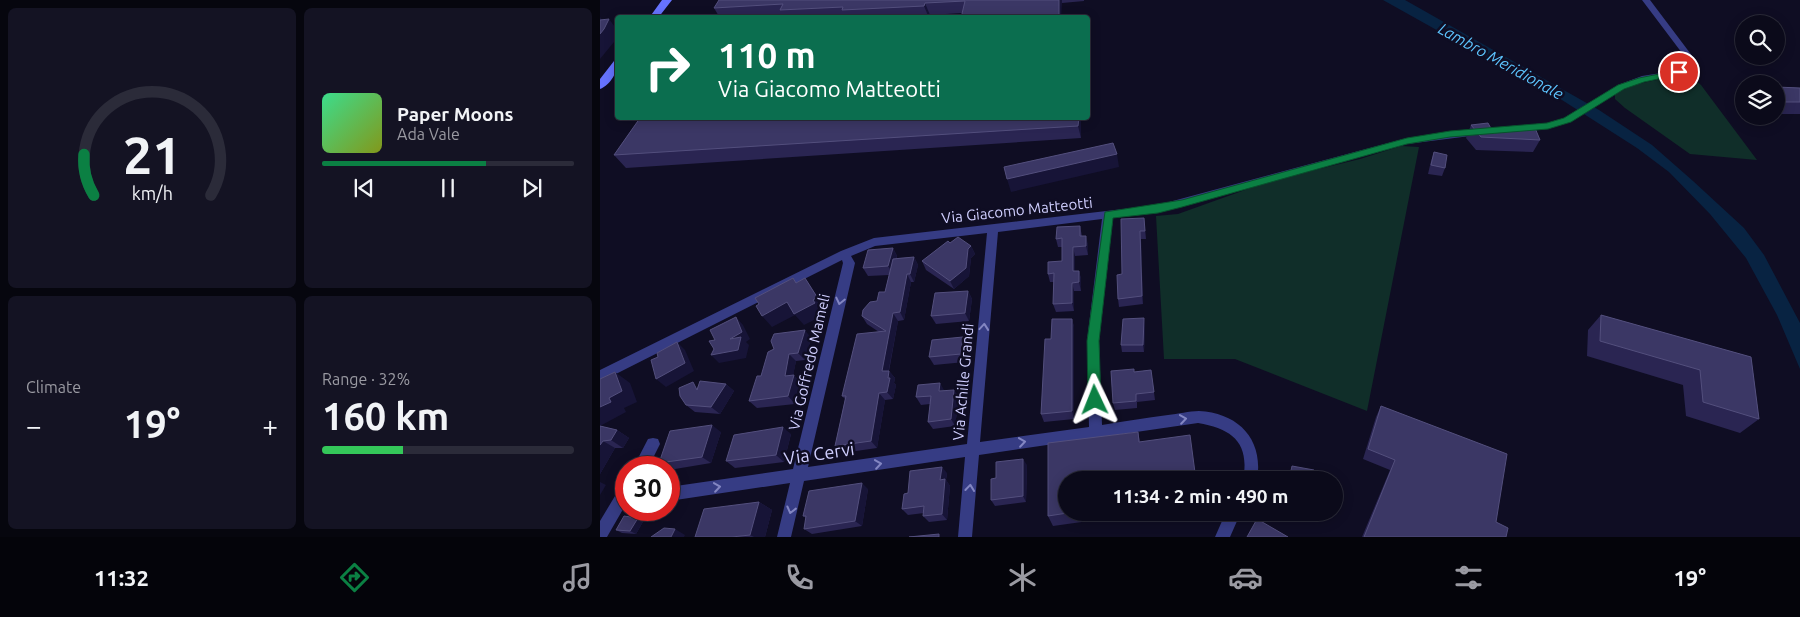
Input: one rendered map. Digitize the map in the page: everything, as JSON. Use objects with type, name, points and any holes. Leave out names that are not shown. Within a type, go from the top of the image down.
[{"type":"main road","points":[[655,15],[667,0]]},
{"type":"main road","points":[[600,86],[615,67]]},
{"type":"street","name":"Via Giacomo Matteotti","points":[[600,376],[845,254],[874,242],[1158,209],[1407,141],[1548,126],[1579,113],[1602,97],[1635,82],[1689,71],[1692,68],[1689,57],[1646,0]]},
{"type":"street","points":[[1096,432],[1093,341],[1108,215]]},
{"type":"street","name":"Via Achille Grandi","points":[[965,537],[993,229]]},
{"type":"street","name":"Via Goffredo Mameli","points":[[784,537],[849,263],[845,254]]},
{"type":"street","name":"Via Cervi","points":[[680,492],[1198,417],[1213,418],[1228,424],[1241,434],[1251,450],[1252,471]]},
{"type":"street","points":[[646,456],[653,444]]},
{"type":"street","points":[[600,535],[615,511]]},
{"type":"street","points":[[1222,537],[1230,521]]},
{"type":"green space","points":[[1680,75],[1690,76],[1701,85],[1757,160],[1690,154],[1615,99],[1615,93],[1638,84]]},
{"type":"green space","points":[[1401,146],[1419,147],[1367,411],[1235,359],[1164,359],[1156,216],[1178,214],[1270,181],[1360,159]]},
{"type":"water","name":"Lambro Meridionale","points":[[1383,0],[1405,0],[1599,110],[1652,145],[1693,181],[1744,228],[1764,255],[1800,323],[1800,369],[1777,315],[1746,258],[1710,214],[1669,172],[1637,148],[1562,100]]},
{"type":"building","points":[[719,0],[1059,0],[1059,15],[962,15],[965,1],[925,3],[924,6],[842,10],[843,7],[780,10],[783,4],[714,8]]},
{"type":"building","points":[[609,19],[604,29],[600,34],[600,20]]},
{"type":"building","points":[[1785,87],[1800,88],[1800,102],[1785,102]]},
{"type":"building","points":[[639,120],[1079,120],[1078,126],[614,155]]},
{"type":"building","points":[[1488,123],[1494,134],[1494,128],[1535,128],[1540,140],[1481,137],[1471,125]]},
{"type":"building","points":[[1113,143],[1117,154],[1007,179],[1004,167]]},
{"type":"building","points":[[1434,152],[1447,155],[1445,168],[1431,165]]},
{"type":"building","points":[[1144,218],[1145,231],[1140,231],[1142,296],[1118,299],[1117,275],[1122,274],[1121,219]]},
{"type":"building","points":[[1080,226],[1080,236],[1086,236],[1086,246],[1073,247],[1073,271],[1079,271],[1079,282],[1072,283],[1072,303],[1053,304],[1054,273],[1048,274],[1048,262],[1062,261],[1062,238],[1056,239],[1057,227]]},
{"type":"building","points":[[958,237],[971,246],[968,249],[966,268],[950,281],[922,261],[948,241],[950,243]]},
{"type":"building","points":[[893,248],[888,266],[863,268],[868,250]]},
{"type":"building","points":[[914,257],[910,274],[907,274],[900,312],[893,313],[882,371],[889,371],[888,378],[890,378],[887,392],[879,393],[871,441],[835,446],[846,396],[842,396],[857,334],[886,331],[862,316],[863,310],[870,302],[877,301],[879,292],[885,292],[893,259]]},
{"type":"building","points":[[793,278],[796,283],[805,278],[817,297],[813,300],[815,303],[794,314],[787,302],[762,316],[756,306],[759,304],[755,298]]},
{"type":"building","points":[[968,291],[965,313],[931,316],[935,293]]},
{"type":"building","points":[[1601,315],[1751,357],[1759,419],[1703,402],[1700,370],[1600,341]]},
{"type":"building","points":[[736,317],[742,332],[730,339],[741,337],[738,350],[711,355],[714,349],[709,341],[715,340],[710,330]]},
{"type":"building","points":[[1144,318],[1143,345],[1121,345],[1123,319]]},
{"type":"building","points":[[1052,319],[1072,319],[1072,411],[1041,414],[1045,339],[1051,339]]},
{"type":"building","points":[[805,330],[798,353],[789,354],[785,376],[794,375],[788,396],[749,401],[757,376],[761,376],[768,352],[774,349],[771,341],[774,334]]},
{"type":"building","points":[[963,337],[961,354],[929,357],[932,340]]},
{"type":"building","points":[[677,342],[685,363],[656,379],[651,360],[658,357],[657,353]]},
{"type":"building","points":[[1134,369],[1134,372],[1151,370],[1154,392],[1136,394],[1136,401],[1113,403],[1111,371]]},
{"type":"building","points":[[615,372],[622,391],[609,398],[611,402],[600,407],[600,379]]},
{"type":"building","points":[[700,381],[726,384],[711,407],[686,405],[680,396],[679,388],[693,382],[697,390]]},
{"type":"building","points":[[940,383],[939,391],[954,390],[951,419],[928,422],[931,396],[916,397],[918,385]]},
{"type":"building","points":[[1381,406],[1507,454],[1496,522],[1508,528],[1506,537],[1364,537],[1395,460],[1368,449]]},
{"type":"building","points":[[712,425],[702,457],[680,460],[680,456],[661,456],[670,431]]},
{"type":"building","points":[[600,426],[617,430],[611,440],[603,441],[600,445]]},
{"type":"building","points":[[783,427],[776,455],[726,461],[734,435]]},
{"type":"building","points":[[1138,432],[1139,442],[1190,435],[1195,471],[1058,471],[1058,514],[1048,516],[1048,443]]},
{"type":"building","points":[[1023,459],[1023,496],[991,500],[991,479],[996,478],[996,462]]},
{"type":"building","points":[[1292,466],[1314,470],[1314,471],[1291,471]]},
{"type":"building","points":[[942,467],[940,480],[945,479],[942,514],[923,516],[924,506],[902,509],[904,494],[908,493],[910,471]]},
{"type":"building","points":[[862,483],[855,521],[804,529],[806,516],[803,516],[809,491]]},
{"type":"building","points":[[759,502],[750,535],[695,537],[704,509]]},
{"type":"building","points":[[621,521],[636,521],[630,531],[616,530]]},
{"type":"building","points":[[1256,521],[1260,521],[1288,537],[1247,537]]},
{"type":"building","points":[[664,528],[675,529],[671,537],[651,537]]},
{"type":"building","points":[[939,534],[939,537],[909,537]]},
{"type":"route","points":[[1095,400],[1093,341],[1108,215],[1158,209],[1407,141],[1450,134],[1548,126],[1567,120],[1621,87],[1642,79],[1679,72]]}]
